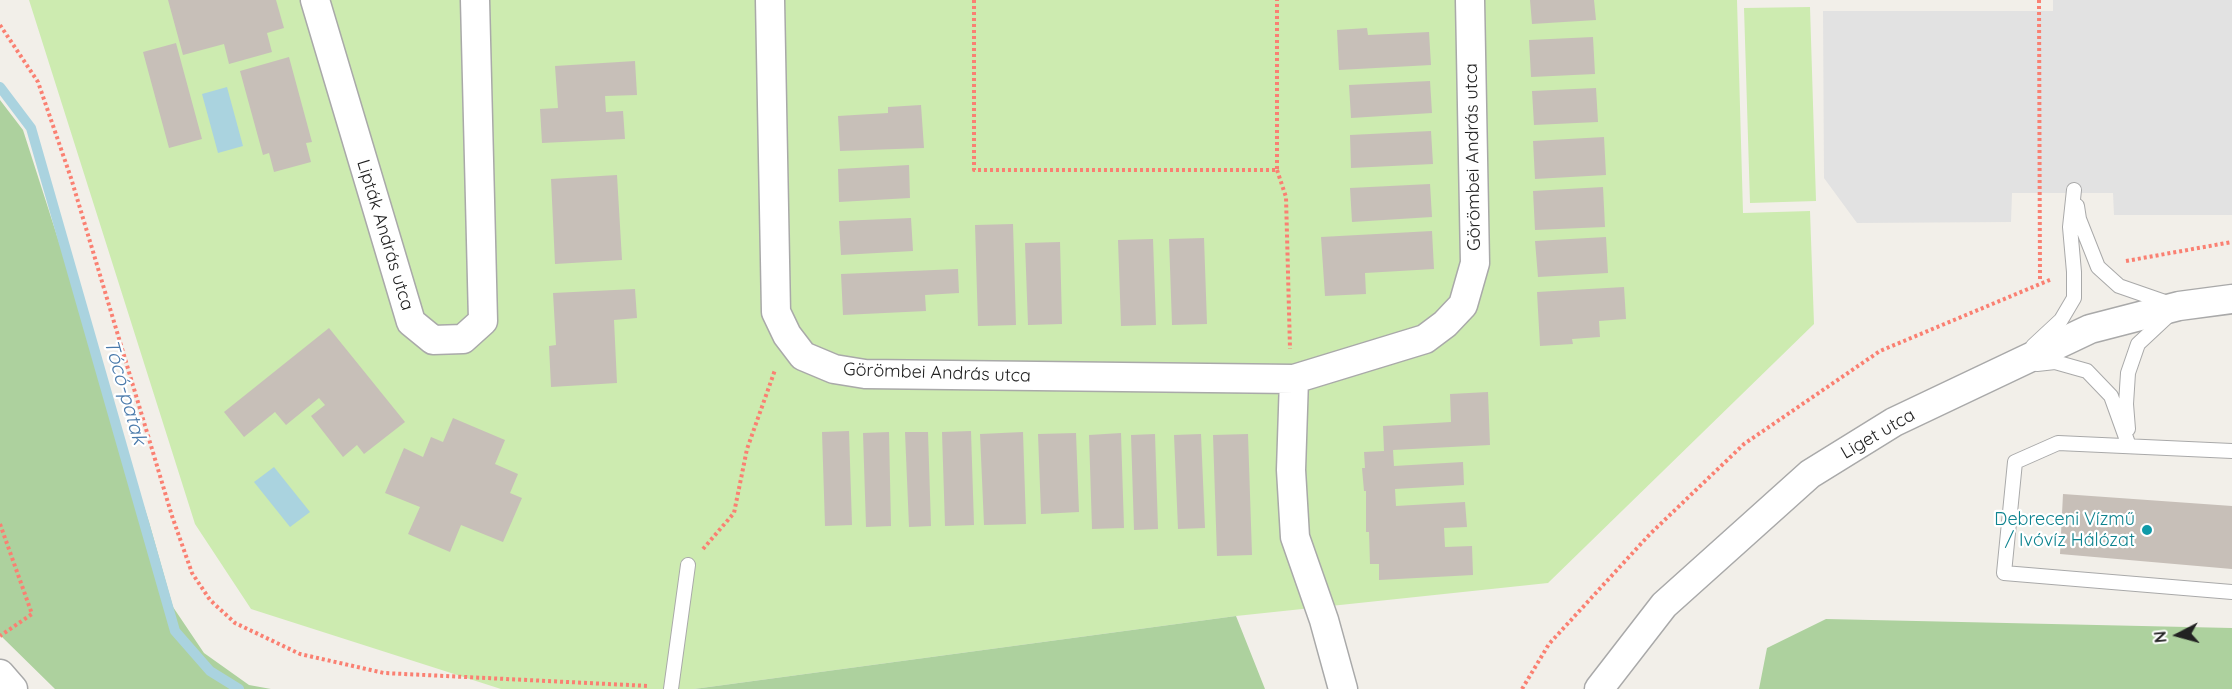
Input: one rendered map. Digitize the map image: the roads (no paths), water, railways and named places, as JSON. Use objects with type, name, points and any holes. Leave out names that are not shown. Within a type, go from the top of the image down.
[{"type":"street","name":"Lipták András utca","points":[[315,0],[411,322],[433,340],[463,339],[483,321],[475,0]]},
{"type":"street","name":"Görömbei András utca","points":[[771,0],[776,312],[787,335],[803,356],[834,369],[865,374],[1294,379],[1425,339],[1445,324],[1462,305],[1474,263],[1470,0]]},
{"type":"street","name":"Liget utca","points":[[1599,689],[1664,604],[1810,474],[1894,422],[2090,329],[2179,306],[2232,299]]},
{"type":"street","points":[[1294,379],[1291,470],[1295,537],[1324,620],[1342,689]]},
{"type":"street","points":[[1324,620],[1362,689]]},
{"type":"street","points":[[0,674],[13,689]]},
{"type":"lane","points":[[2012,366],[2061,320],[2074,298],[2070,227],[2074,190],[2079,219],[2097,267],[2119,286],[2179,306]]},
{"type":"lane","points":[[2129,446],[2126,404],[2128,373],[2138,344],[2179,306]]},
{"type":"lane","points":[[2012,366],[2055,362],[2087,371],[2110,396],[2129,446]]},
{"type":"lane","points":[[2232,451],[2058,443],[2015,462],[2004,573],[2232,592]]},
{"type":"lane","points":[[672,688],[688,565]]},
{"type":"water","points":[[227,87],[243,146],[218,153],[202,94]]},
{"type":"water","points":[[274,467],[310,512],[290,527],[254,482]]},
{"type":"waterway","name":"Tócó-patak","points":[[0,87],[31,128],[175,631],[210,671],[239,689]]},
{"type":"place","name":"Debreceni Vízmű / Ivóvíz Hálózat","points":[[2147,530]]}]
